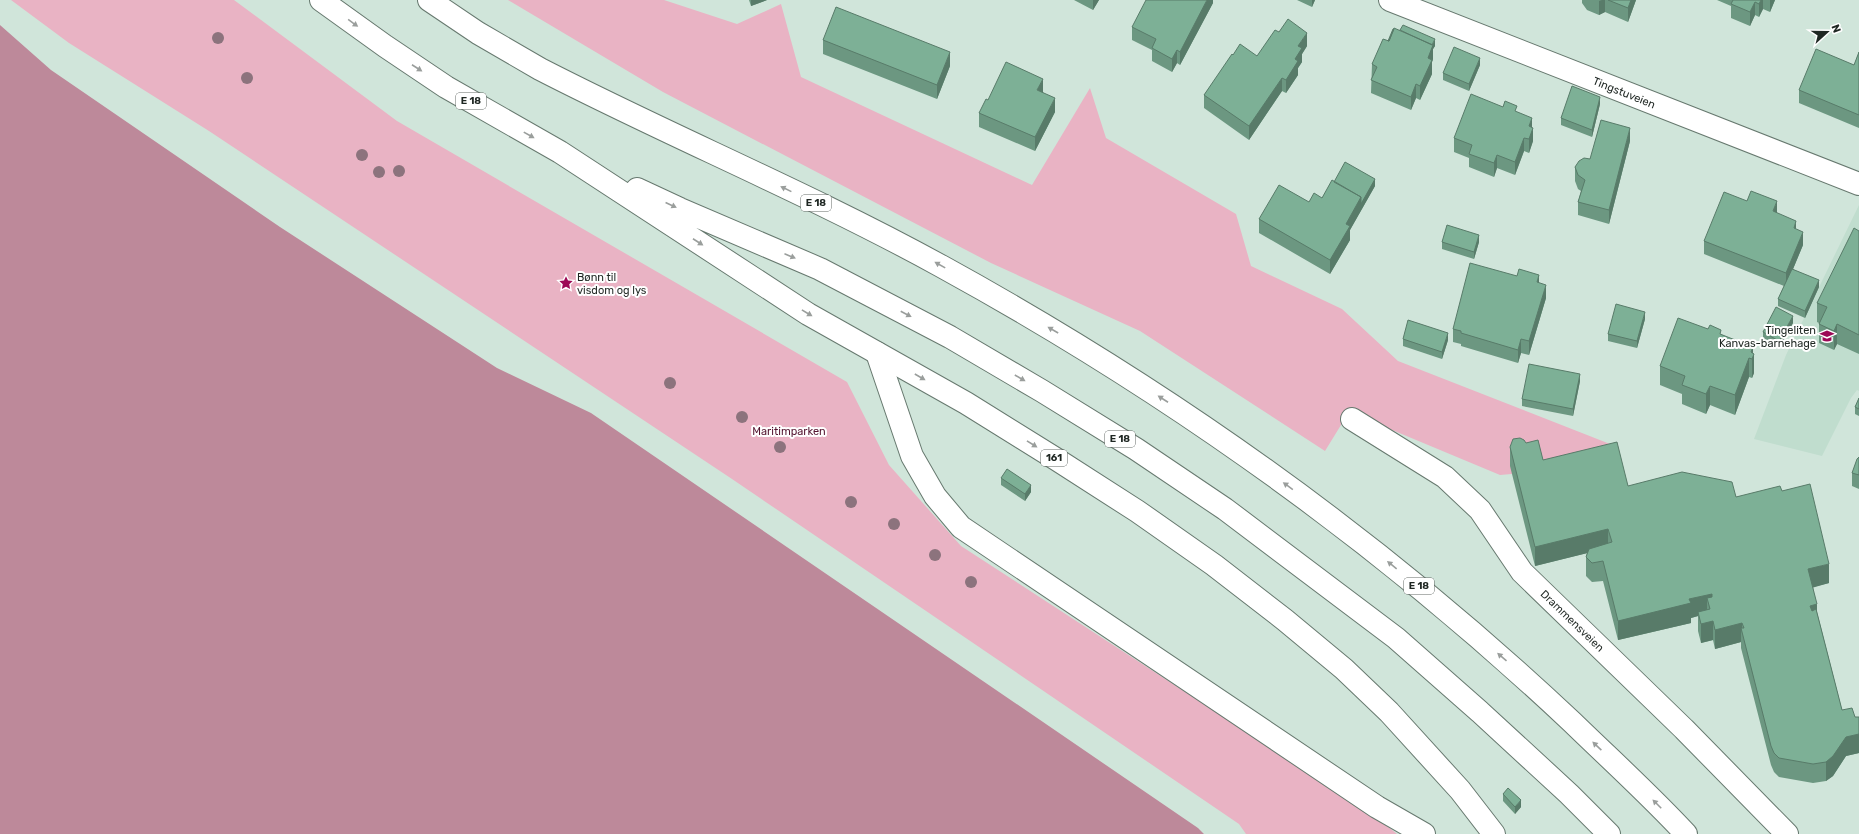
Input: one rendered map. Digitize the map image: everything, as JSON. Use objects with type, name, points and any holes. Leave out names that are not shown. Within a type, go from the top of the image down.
[{"type":"main road","name":"E 18","points":[[321,0],[446,87],[560,152],[680,209],[820,269],[950,337],[1042,390],[1136,449],[1225,509],[1396,638],[1564,789],[1609,834]]},
{"type":"main road","name":"E 18","points":[[429,0],[478,33],[540,69],[936,263],[1066,337],[1183,412],[1333,519],[1419,586],[1523,676],[1686,833]]},
{"type":"main road","name":"Tingstuveien","points":[[1390,0],[1859,184]]},
{"type":"main road","name":"161","points":[[560,152],[808,314],[966,403],[1137,511],[1214,565],[1285,620],[1344,669],[1389,712],[1460,790],[1494,834]]},
{"type":"main road","points":[[877,353],[912,456],[935,496],[961,527],[1377,807],[1424,834]]},
{"type":"main road","name":"Drammensveien","points":[[1352,419],[1445,477],[1480,510],[1522,572],[1684,729],[1787,834]]},
{"type":"shaded area","points":[[0,25],[51,70],[280,227],[497,368],[591,413],[1198,828],[1204,834],[0,834]]},
{"type":"shaded area","name":"Tingeliten Kanvas-barnehage","points":[[1859,205],[1859,391],[1857,390],[1851,398],[1822,456],[1754,439],[1786,355]]},
{"type":"green space","name":"Maritimparken","points":[[11,0],[234,0],[397,121],[847,382],[889,465],[961,546],[1371,813],[1397,834],[1246,834],[1239,824],[732,479],[209,131],[69,43]]},
{"type":"green space","points":[[508,0],[664,0],[737,24],[781,4],[801,77],[1032,185],[1090,88],[1106,138],[1236,214],[1251,266],[1342,309],[1398,361],[1610,444],[1605,466],[1500,475],[1349,412],[1325,451],[1140,331],[991,263],[663,92]]},
{"type":"building","points":[[1146,0],[1207,0],[1180,52],[1177,50],[1172,59],[1152,48],[1156,39],[1132,27]]},
{"type":"building","points":[[1608,0],[1631,0],[1628,8]]},
{"type":"building","points":[[1733,0],[1761,0],[1759,4],[1755,2],[1750,12],[1731,4]]},
{"type":"building","points":[[836,7],[950,52],[937,85],[823,40]]},
{"type":"building","points":[[1288,19],[1307,33],[1298,46],[1302,48],[1295,59],[1298,61],[1286,80],[1282,78],[1249,126],[1204,95],[1240,44],[1257,56],[1275,30],[1279,32]]},
{"type":"building","points":[[1403,25],[1435,39],[1432,45],[1400,30]]},
{"type":"building","points":[[1394,28],[1433,45],[1428,58],[1432,60],[1420,86],[1416,84],[1411,97],[1371,80],[1377,67],[1372,64],[1383,39],[1389,41]]},
{"type":"building","points":[[1393,29],[1394,29],[1388,41]]},
{"type":"building","points":[[1454,47],[1480,58],[1469,84],[1443,73]]},
{"type":"building","points":[[1816,49],[1854,65],[1859,52],[1859,115],[1799,90]]},
{"type":"building","points":[[1006,62],[1043,79],[1037,90],[1055,98],[1035,137],[979,113],[986,99],[988,100]]},
{"type":"building","points":[[1572,86],[1600,97],[1592,130],[1561,118]]},
{"type":"building","points":[[1471,94],[1503,107],[1505,101],[1517,106],[1515,111],[1532,118],[1529,126],[1533,128],[1529,139],[1524,138],[1515,162],[1497,155],[1494,163],[1469,154],[1472,145],[1454,138]]},
{"type":"building","points":[[1601,120],[1630,128],[1609,210],[1578,202],[1585,180],[1578,175],[1575,167],[1579,161],[1584,158],[1590,159]]},
{"type":"building","points":[[1345,162],[1375,179],[1361,204],[1361,197],[1334,182]]},
{"type":"building","points":[[1332,180],[1361,197],[1346,224],[1350,226],[1330,260],[1259,219],[1279,185],[1309,202],[1314,193],[1322,198]]},
{"type":"building","points":[[1751,191],[1777,201],[1773,211],[1796,221],[1794,228],[1803,232],[1786,273],[1704,241],[1724,192],[1747,201]]},
{"type":"building","points":[[1447,225],[1479,235],[1474,252],[1442,242]]},
{"type":"building","points":[[1854,228],[1859,231],[1859,335],[1837,324],[1834,331],[1819,324],[1827,307],[1817,303]]},
{"type":"building","points":[[1470,263],[1517,276],[1519,269],[1539,275],[1537,282],[1546,285],[1529,341],[1521,339],[1518,350],[1461,333],[1461,331],[1453,329]]},
{"type":"building","points":[[1792,269],[1819,280],[1805,311],[1778,299]]},
{"type":"building","points":[[1616,304],[1645,312],[1637,341],[1608,334]]},
{"type":"building","points":[[1776,307],[1793,316],[1779,341],[1763,332]]},
{"type":"building","points":[[1678,318],[1708,329],[1710,325],[1721,330],[1720,334],[1753,347],[1751,352],[1754,354],[1752,359],[1749,358],[1735,395],[1710,386],[1706,394],[1682,385],[1685,376],[1660,366]]},
{"type":"building","points":[[1408,320],[1448,333],[1442,352],[1403,339]]},
{"type":"building","points":[[1529,364],[1580,374],[1573,409],[1522,399]]},
{"type":"building","points":[[1859,398],[1859,409],[1855,407]]},
{"type":"building","points":[[1520,438],[1526,443],[1538,440],[1543,460],[1617,442],[1628,486],[1682,472],[1732,482],[1736,497],[1780,486],[1782,491],[1810,484],[1829,564],[1808,569],[1817,604],[1810,606],[1812,611],[1816,609],[1842,710],[1852,708],[1855,717],[1859,717],[1859,734],[1846,737],[1833,756],[1826,762],[1813,764],[1779,758],[1774,753],[1771,746],[1741,628],[1744,628],[1742,623],[1715,630],[1713,621],[1701,624],[1698,612],[1710,609],[1707,598],[1712,597],[1712,594],[1689,599],[1691,603],[1618,621],[1603,561],[1592,563],[1586,557],[1589,549],[1612,542],[1608,529],[1535,547],[1510,447],[1513,439]]},
{"type":"building","points":[[1859,457],[1859,475],[1852,473]]},
{"type":"building","points":[[1007,469],[1031,485],[1025,494],[1001,478]]},
{"type":"building","points":[[1508,788],[1521,800],[1515,807],[1503,794]]},
{"type":"place","name":"Bønn til visdom og lys","points":[[566,283]]},
{"type":"place","name":"Tingeliten Kanvas-barnehage","points":[[1827,336]]}]
